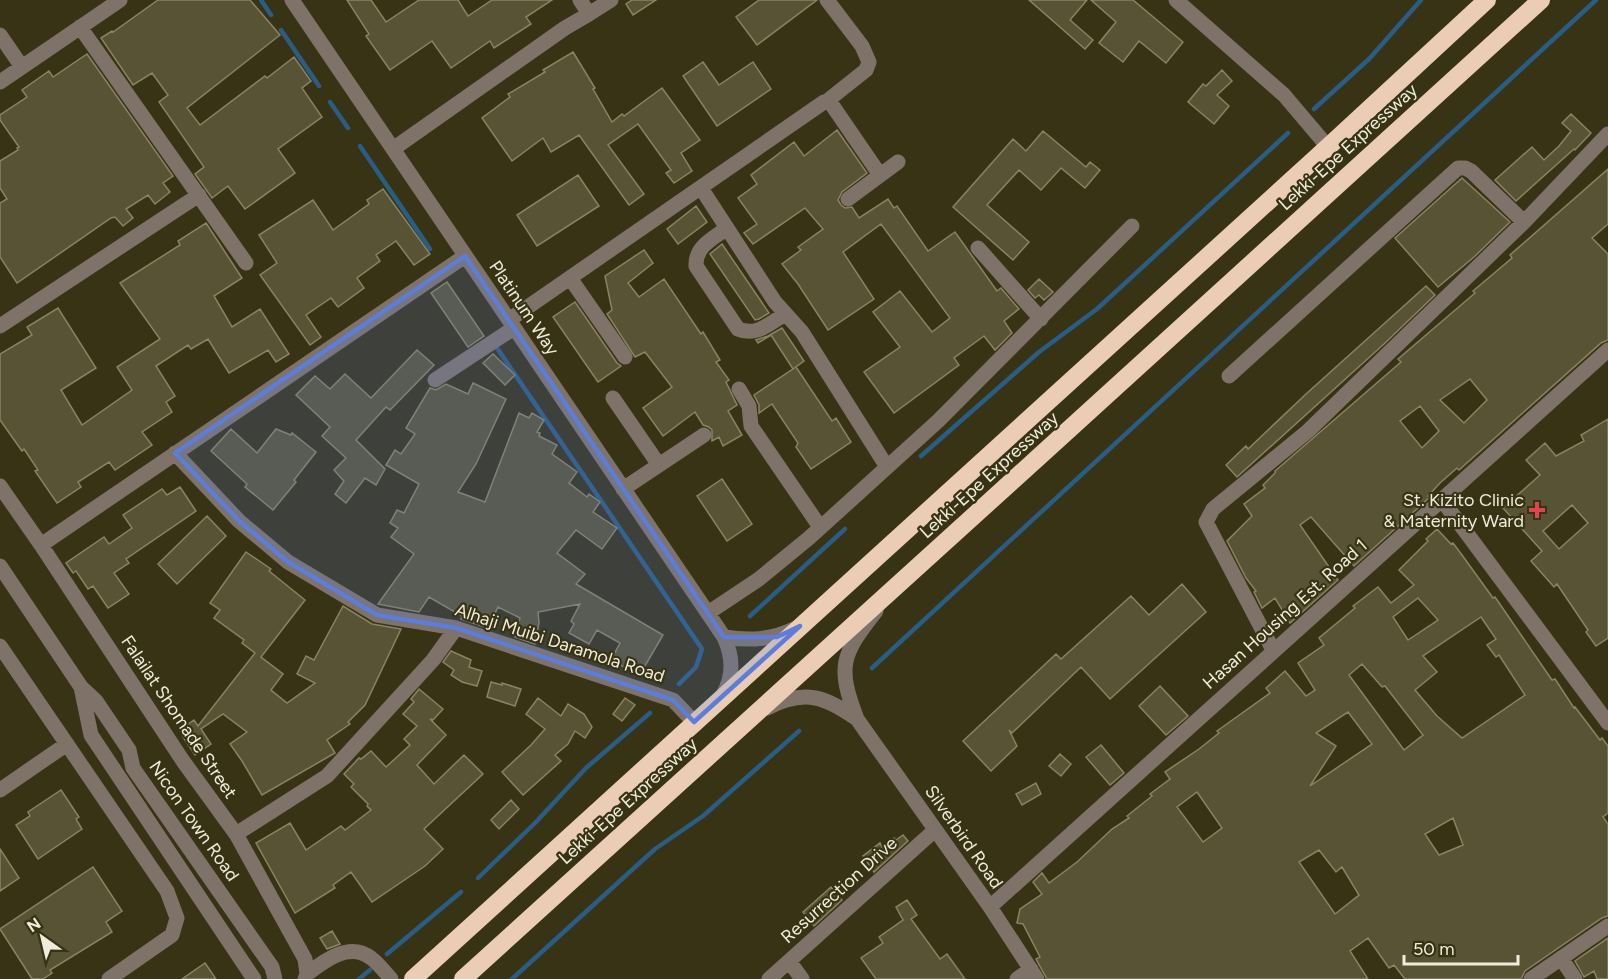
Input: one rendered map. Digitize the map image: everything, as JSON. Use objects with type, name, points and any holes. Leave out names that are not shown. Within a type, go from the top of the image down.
[{"type":"highway","name":"Lekki-Epe Expressway","points":[[413,979],[1487,0]]},
{"type":"highway","points":[[1513,25],[1532,0]]},
{"type":"highway","name":"Lekki-Epe Expressway","points":[[464,979],[1541,0]]},
{"type":"street","points":[[0,82],[120,0]]},
{"type":"street","name":"Platinum Way","points":[[292,0],[724,637],[730,650],[732,665],[730,682],[723,695]]},
{"type":"street","points":[[580,0],[589,14]]},
{"type":"street","points":[[393,149],[565,28],[611,0]]},
{"type":"street","points":[[435,380],[570,279],[827,101],[866,70],[869,62],[862,46],[827,0]]},
{"type":"street","points":[[1176,0],[1284,95],[1328,147]]},
{"type":"street","points":[[80,27],[246,262]]},
{"type":"street","points":[[0,35],[22,67]]},
{"type":"street","points":[[827,101],[880,175]]},
{"type":"street","points":[[1273,650],[1206,522],[1213,509],[1308,431],[1524,222],[1608,134]]},
{"type":"street","points":[[848,199],[898,162]]},
{"type":"street","points":[[1229,376],[1458,168],[1471,171],[1524,222]]},
{"type":"street","points":[[701,188],[775,302],[802,332],[887,467]]},
{"type":"street","points":[[0,326],[199,195]]},
{"type":"street","points":[[708,614],[759,579],[938,421],[1132,226]]},
{"type":"street","points":[[727,228],[700,248],[696,266],[738,329],[747,333],[758,330],[786,314]]},
{"type":"street","points":[[978,248],[1041,319]]},
{"type":"street","points":[[41,545],[465,256]]},
{"type":"street","points":[[570,279],[625,357]]},
{"type":"street","name":"Hasan Housing Est. Road 1","points":[[990,907],[1608,350]]},
{"type":"street","points":[[739,389],[749,406],[751,426],[820,527]]},
{"type":"street","points":[[613,398],[659,465]]},
{"type":"street","points":[[623,489],[704,435]]},
{"type":"street","name":"Alhaji Muibi Daramola Road","points":[[175,453],[239,521],[288,562],[377,615],[456,628],[673,700],[694,722]]},
{"type":"street","name":"Falailat Shomade Street","points":[[0,486],[183,761],[236,834],[305,959],[306,977]]},
{"type":"street","points":[[1442,500],[1608,723]]},
{"type":"street","name":"Nicon Town Road","points":[[0,566],[81,687],[96,701],[129,750],[133,768],[272,967],[275,979]]},
{"type":"street","points":[[857,719],[848,697],[844,675],[846,657],[867,623],[890,593]]},
{"type":"street","points":[[724,637],[740,640],[777,637],[800,626]]},
{"type":"street","points":[[236,834],[327,776],[433,660],[456,628]]},
{"type":"street","points":[[0,646],[166,891],[177,918],[172,935],[109,979]]},
{"type":"street","name":"Nicon Town Road","points":[[81,687],[91,735],[254,979]]},
{"type":"street","points":[[752,717],[785,699],[812,697],[836,704],[857,719]]},
{"type":"street","name":"Silverbird Road","points":[[857,719],[990,907],[1034,974]]},
{"type":"street","points":[[91,735],[110,722]]},
{"type":"street","points":[[0,790],[67,744]]},
{"type":"street","points":[[119,777],[133,768]]},
{"type":"street","name":"Resurrection Drive","points":[[769,979],[935,830]]},
{"type":"street","points":[[1531,979],[1608,926]]},
{"type":"street","points":[[306,977],[322,962],[337,955],[356,951],[371,958],[391,979]]},
{"type":"street","points":[[1561,958],[1575,979]]},
{"type":"street","points":[[789,961],[802,979]]},
{"type":"street","points":[[1017,979],[1034,974]]},
{"type":"highlighted area","points":[[465,256],[724,637],[777,637],[800,626],[694,722],[673,700],[456,628],[377,615],[288,562],[239,521],[175,453]]},
{"type":"building","points":[[158,0],[250,0],[280,35],[187,108],[200,125],[294,57],[311,81],[302,88],[322,117],[278,149],[295,173],[245,209],[228,186],[212,198],[195,174],[204,167],[159,102],[168,95],[152,73],[133,85],[101,38]]},
{"type":"building","points":[[347,0],[371,0],[386,22],[419,0],[458,0],[468,16],[492,0],[552,0],[526,17],[531,24],[494,48],[490,41],[451,68],[432,41],[390,70],[366,36],[369,34]]},
{"type":"building","points":[[632,0],[656,0],[633,15],[626,4]]},
{"type":"building","points":[[759,0],[817,0],[757,45],[736,17]]},
{"type":"building","points":[[1029,0],[1087,0],[1070,20],[1093,40],[1085,49]]},
{"type":"building","points":[[1091,0],[1133,0],[1183,42],[1166,63],[1139,41],[1123,62],[1099,43],[1116,22]]},
{"type":"building","points":[[573,52],[612,122],[662,88],[700,140],[681,153],[692,171],[674,183],[666,173],[671,170],[638,124],[608,145],[644,194],[629,205],[579,135],[551,152],[543,138],[512,161],[482,118],[510,97],[508,94]]},
{"type":"building","points":[[87,54],[173,176],[163,183],[170,192],[155,204],[148,195],[126,209],[133,218],[123,226],[115,217],[111,218],[17,283],[0,257],[0,203],[7,199],[0,188],[0,161],[18,150],[19,147],[0,120],[0,115],[27,97],[22,90],[49,71],[53,77]]},
{"type":"building","points":[[703,62],[719,85],[753,62],[771,89],[717,126],[683,76]]},
{"type":"building","points":[[1222,70],[1232,81],[1217,95],[1229,106],[1214,124],[1188,102],[1203,84],[1206,86]]},
{"type":"building","points":[[1571,114],[1591,133],[1575,150],[1516,201],[1495,180],[1532,147],[1544,160],[1571,131],[1562,123]]},
{"type":"building","points":[[837,130],[867,173],[842,192],[838,200],[841,205],[845,208],[852,207],[859,218],[888,199],[894,208],[897,206],[928,251],[955,232],[997,291],[1001,288],[1019,309],[1004,321],[1012,333],[995,350],[984,336],[954,358],[959,365],[894,413],[864,372],[900,347],[873,312],[900,291],[932,332],[950,318],[881,224],[843,252],[874,299],[828,330],[782,264],[801,250],[798,247],[823,229],[805,208],[753,244],[744,233],[757,224],[738,198],[757,184],[751,175],[794,142],[804,156]]},
{"type":"building","points":[[1043,131],[1086,167],[1090,162],[1100,170],[1085,188],[1061,168],[1041,190],[1019,170],[987,205],[1029,242],[1013,260],[953,207],[1013,139],[1026,151]]},
{"type":"building","points":[[1608,169],[1608,224],[1592,238],[1608,254],[1608,340],[1601,343],[1459,470],[1457,468],[1440,483],[1428,496],[1430,497],[1354,566],[1311,517],[1300,525],[1338,580],[1290,623],[1275,598],[1262,608],[1254,592],[1256,591],[1246,578],[1227,541],[1252,516],[1244,504],[1265,488],[1263,485],[1275,471],[1401,362],[1398,359],[1475,293],[1473,291],[1512,258],[1510,255]],"holes":[[[1470,379],[1487,400],[1464,423],[1440,400]],[[1420,406],[1439,431],[1422,448],[1400,421]]]},
{"type":"building","points":[[578,175],[599,206],[537,246],[517,215]]},
{"type":"building","points":[[1462,178],[1510,222],[1474,257],[1438,287],[1395,238]]},
{"type":"building","points":[[383,189],[430,254],[414,265],[396,241],[376,255],[380,261],[357,278],[364,288],[338,307],[331,298],[306,315],[321,337],[310,345],[260,275],[277,263],[259,235],[313,200],[333,230],[369,204],[367,200]]},
{"type":"building","points":[[696,206],[707,222],[678,244],[667,229]]},
{"type":"building","points":[[206,223],[242,278],[214,296],[232,327],[260,309],[289,354],[276,362],[268,350],[229,373],[208,339],[191,349],[188,345],[156,366],[175,396],[166,402],[172,412],[142,432],[152,445],[115,470],[109,462],[78,482],[81,487],[57,503],[35,471],[38,470],[24,449],[22,451],[0,420],[0,354],[32,335],[27,327],[58,308],[96,368],[61,390],[82,425],[132,390],[117,367],[160,339],[120,283],[180,245],[178,241]]},
{"type":"building","points":[[722,244],[769,313],[759,319],[755,320],[710,254]]},
{"type":"building","points":[[644,250],[653,263],[628,283],[639,297],[664,279],[701,334],[703,332],[720,360],[716,362],[729,380],[726,382],[737,405],[728,411],[742,435],[723,446],[719,437],[712,441],[712,430],[703,425],[695,412],[663,436],[643,408],[672,387],[645,352],[635,357],[607,314],[612,310],[605,276]]},
{"type":"building","points":[[1039,279],[1053,292],[1044,300],[1039,295],[1035,298],[1028,290]]},
{"type":"building","points":[[447,282],[484,336],[468,347],[431,293]]},
{"type":"building","points":[[1426,286],[1435,295],[1237,477],[1226,465],[1246,446],[1248,449]]},
{"type":"building","points":[[575,302],[621,366],[598,382],[553,317]]},
{"type":"building","points":[[782,328],[804,361],[793,369],[771,335],[758,343],[756,340]]},
{"type":"building","points":[[417,350],[434,365],[390,410],[386,407],[356,440],[385,469],[376,485],[365,478],[346,503],[335,494],[344,481],[334,470],[346,458],[322,436],[330,427],[296,395],[315,376],[330,389],[345,374],[371,398]]},
{"type":"building","points":[[493,354],[515,375],[505,385],[483,363]]},
{"type":"building","points":[[796,367],[832,421],[836,418],[851,442],[811,469],[796,447],[798,443],[772,404],[759,413],[759,405],[754,395]]},
{"type":"building","points":[[473,383],[506,399],[476,464],[458,492],[485,502],[519,413],[529,418],[532,413],[544,420],[537,432],[540,433],[539,436],[557,445],[552,454],[577,472],[569,483],[587,497],[589,494],[600,502],[593,512],[617,528],[602,549],[576,530],[557,553],[585,574],[576,584],[663,635],[642,671],[627,662],[624,667],[611,660],[620,643],[597,630],[589,644],[569,633],[574,624],[571,621],[580,604],[538,612],[539,623],[535,644],[515,637],[520,618],[498,607],[488,628],[461,619],[462,616],[429,597],[419,612],[378,604],[414,554],[391,537],[398,528],[390,523],[397,510],[404,513],[419,484],[386,465],[395,450],[401,454],[415,434],[406,428],[430,388],[436,390],[446,384],[468,394]]},
{"type":"building","points":[[1608,419],[1608,638],[1596,646],[1557,584],[1554,587],[1531,561],[1542,551],[1503,508],[1540,475],[1526,460],[1545,443],[1556,456],[1584,441],[1581,435]],"holes":[[[1572,505],[1588,523],[1559,549],[1543,531]]]},
{"type":"building","points":[[231,429],[257,453],[276,429],[291,435],[292,433],[316,452],[294,480],[296,482],[273,510],[245,487],[247,484],[211,451]]},
{"type":"building","points":[[722,479],[752,524],[727,541],[697,496]]},
{"type":"building","points":[[180,487],[196,511],[126,559],[129,563],[114,573],[129,594],[108,608],[93,586],[88,589],[76,571],[73,573],[66,563],[104,537],[109,544],[132,528],[123,515],[162,489],[167,495]]},
{"type":"building","points":[[207,516],[226,536],[177,584],[158,564]]},
{"type":"building","points":[[1437,529],[1451,544],[1453,543],[1493,598],[1495,597],[1552,680],[1555,679],[1574,708],[1600,740],[1602,738],[1608,746],[1608,813],[1603,817],[1608,824],[1608,916],[1525,971],[1521,979],[1405,979],[1394,965],[1389,968],[1368,938],[1350,951],[1368,979],[1047,979],[1036,959],[1040,957],[1023,924],[1017,923],[1020,909],[1042,894],[1033,882],[1042,873],[1049,883],[1077,862],[1112,829],[1129,818],[1127,816],[1152,796],[1150,794],[1170,779],[1165,772],[1199,749],[1219,733],[1217,731],[1270,693],[1266,688],[1285,671],[1306,696],[1315,690],[1298,663],[1324,645],[1319,638],[1355,608],[1353,606],[1378,587],[1391,603],[1414,585],[1399,570],[1428,541],[1426,539]],"holes":[[[1418,598],[1438,620],[1408,640],[1393,617]],[[1481,617],[1496,639],[1487,645],[1496,657],[1499,655],[1525,695],[1462,738],[1437,716],[1415,690],[1437,672],[1423,656]],[[1362,664],[1382,687],[1385,686],[1423,735],[1404,750],[1349,675]],[[1348,712],[1372,744],[1310,786],[1336,746],[1316,733]],[[1197,792],[1222,828],[1203,842],[1177,807]],[[1453,818],[1463,845],[1439,855],[1425,834]],[[1319,850],[1336,872],[1342,867],[1359,895],[1335,914],[1299,862]]]},
{"type":"building","points":[[246,552],[271,569],[269,571],[305,600],[261,657],[283,674],[271,690],[287,703],[315,683],[297,674],[306,656],[314,660],[343,606],[372,624],[401,629],[365,705],[348,722],[350,724],[327,740],[335,753],[262,795],[230,744],[247,732],[223,714],[201,729],[211,744],[195,755],[180,730],[194,720],[198,726],[255,653],[242,643],[244,640],[214,618],[220,610],[210,603]]},
{"type":"building","points":[[1182,584],[1206,612],[1110,699],[1081,667],[1012,733],[1009,730],[1017,746],[991,771],[963,741],[1056,654],[1061,659],[1131,596],[1149,615]]},
{"type":"building","points":[[451,651],[471,660],[469,667],[482,671],[477,686],[462,682],[451,675],[454,670],[443,662]]},
{"type":"building","points":[[491,682],[521,689],[515,706],[487,697]]},
{"type":"building","points":[[1160,686],[1188,716],[1166,735],[1139,706]]},
{"type":"building","points":[[419,689],[443,709],[433,720],[430,719],[446,735],[417,765],[434,784],[464,755],[483,774],[424,829],[443,849],[425,866],[372,902],[351,872],[333,885],[335,888],[295,913],[256,843],[290,823],[306,850],[341,826],[345,830],[371,810],[351,787],[354,784],[344,774],[359,758],[361,759],[371,751],[386,767],[410,745],[404,739],[417,726],[403,714],[414,702],[411,699]]},
{"type":"building","points":[[538,698],[561,716],[568,704],[584,714],[592,727],[585,738],[575,731],[568,744],[555,755],[561,761],[523,795],[502,772],[545,729],[526,714]]},
{"type":"building","points":[[625,698],[635,705],[622,721],[613,714]]},
{"type":"building","points":[[1101,745],[1124,773],[1110,785],[1086,757]]},
{"type":"building","points":[[1060,754],[1071,764],[1061,776],[1049,766]]},
{"type":"building","points":[[1036,783],[1041,794],[1022,805],[1016,794]]},
{"type":"building","points":[[61,790],[79,817],[76,819],[82,829],[38,859],[16,825],[30,816],[28,812]]},
{"type":"building","points":[[511,800],[519,809],[499,829],[491,820]]},
{"type":"building","points":[[903,835],[908,841],[874,872],[863,856],[880,843],[882,847],[894,838],[896,840]]},
{"type":"building","points":[[0,849],[19,878],[0,891]]},
{"type":"building","points":[[93,867],[122,911],[106,922],[112,932],[50,970],[52,973],[43,979],[32,979],[0,929]]},
{"type":"building","points":[[831,887],[842,900],[814,926],[803,912]]},
{"type":"building","points":[[907,900],[917,915],[911,919],[940,959],[947,954],[965,979],[876,979],[861,958],[883,943],[879,937],[903,920],[896,907]]},
{"type":"building","points":[[332,931],[340,944],[327,949],[320,938]]},
{"type":"building","points":[[1608,938],[1608,979],[1597,979],[1594,971],[1584,977],[1575,961]]},
{"type":"building","points":[[205,963],[216,979],[182,979]]},
{"type":"waterway","points":[[261,0],[271,15]]},
{"type":"waterway","points":[[1314,109],[1370,58],[1421,0]]},
{"type":"waterway","points":[[872,668],[1596,0]]},
{"type":"waterway","points":[[281,30],[319,86]]},
{"type":"waterway","points":[[330,102],[348,128]]},
{"type":"waterway","points":[[921,456],[1039,352],[1097,309],[1288,133]]},
{"type":"waterway","points":[[360,146],[430,249]]},
{"type":"waterway","points":[[497,348],[702,649],[696,667],[679,684]]},
{"type":"waterway","points":[[750,616],[845,529]]},
{"type":"waterway","points":[[478,878],[536,822],[586,768],[650,713]]},
{"type":"waterway","points":[[512,979],[655,849],[703,816],[799,731]]},
{"type":"waterway","points":[[387,954],[461,892]]},
{"type":"waterway","points":[[359,979],[370,970]]},
{"type":"place","name":"St. Kizito Clinic & Maternity Ward","points":[[1537,510]]}]
